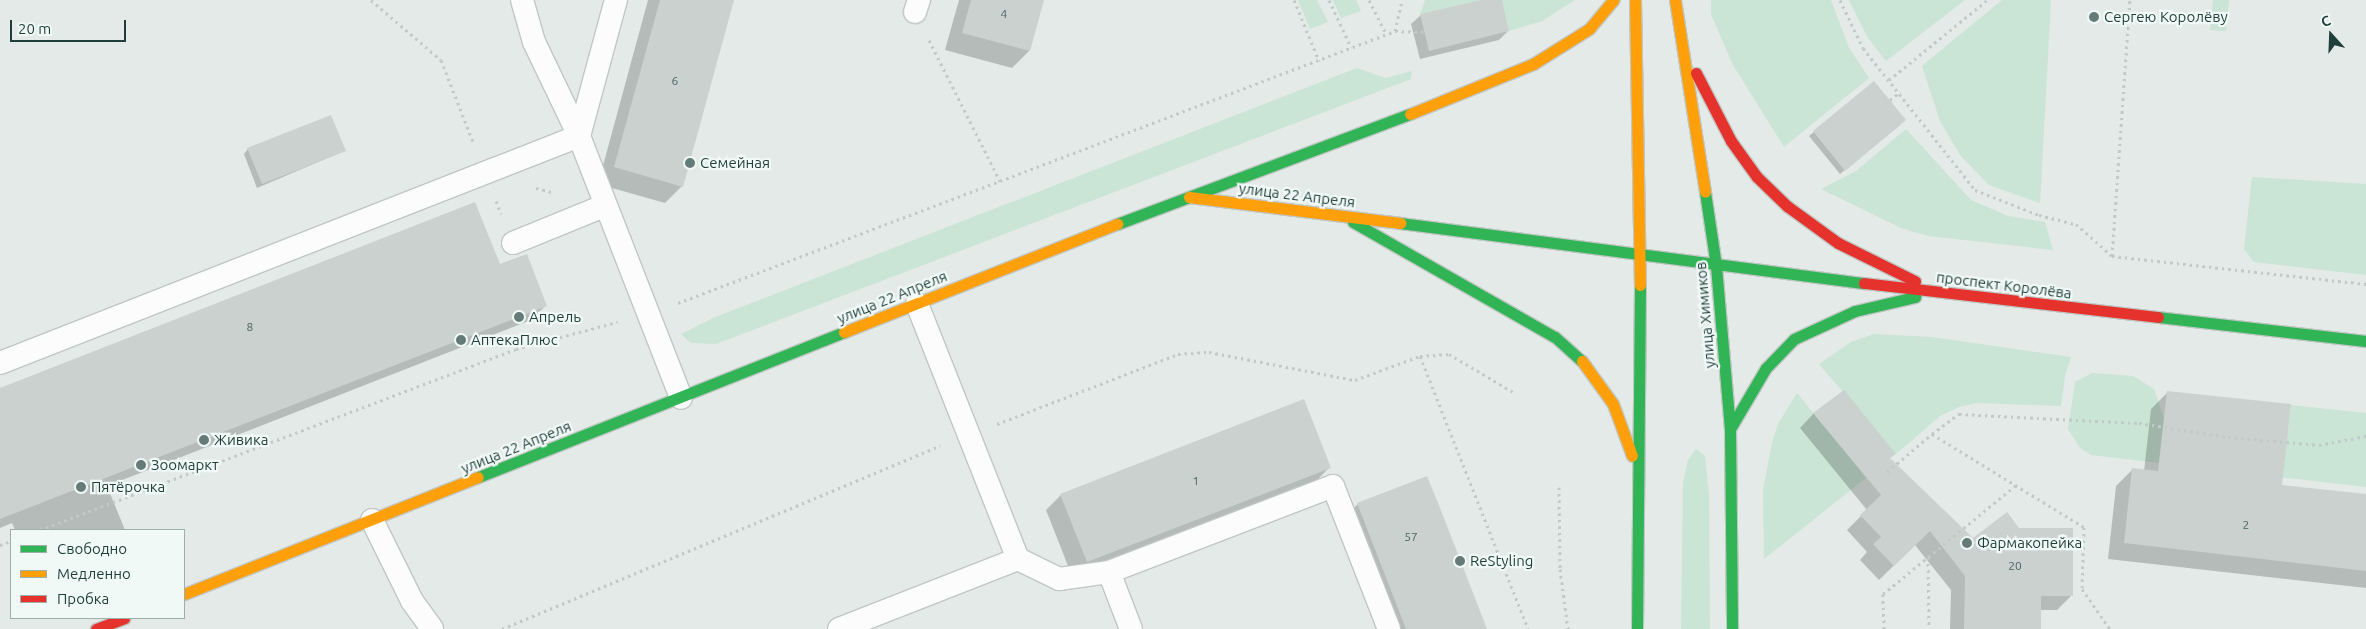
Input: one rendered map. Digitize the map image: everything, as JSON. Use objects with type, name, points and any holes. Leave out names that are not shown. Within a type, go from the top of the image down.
[{"type":"main road","points":[[1185,196],[1452,98],[1533,64],[1589,29],[1613,0]]},
{"type":"main road","points":[[1635,0],[1640,253],[1638,629]]},
{"type":"main road","name":"улица Химиков","points":[[1676,0],[1716,266],[1730,429],[1732,629]]},
{"type":"main road","points":[[1683,41],[1717,116],[1756,177],[1786,206],[1838,243],[1872,262],[1941,293]]},
{"type":"main road","name":"улица 22 Апреля","points":[[185,594],[1185,196],[1640,253]]},
{"type":"main road","points":[[1341,215],[1555,337],[1591,370],[1613,404],[1638,480]]},
{"type":"main road","name":"проспект Королёва","points":[[1640,253],[1716,266],[2366,341]]},
{"type":"main road","points":[[1730,429],[1766,368],[1794,339],[1855,311],[1941,293]]},
{"type":"main road","points":[[96,629],[121,619]]},
{"type":"lane","points":[[522,0],[534,42],[579,136],[681,398]]},
{"type":"lane","points":[[579,136],[616,0]]},
{"type":"lane","points":[[0,363],[579,136]]},
{"type":"lane","points":[[513,243],[606,205]]},
{"type":"lane","points":[[917,304],[1018,559],[1059,580],[1109,572],[1332,486],[1389,629]]},
{"type":"lane","points":[[372,520],[412,601],[432,629]]},
{"type":"lane","points":[[839,629],[1018,559]]},
{"type":"lane","points":[[1109,572],[1131,629]]},
{"type":"path","points":[[371,0],[441,60],[513,243]]},
{"type":"path","points":[[1294,0],[1319,60]]},
{"type":"path","points":[[1329,0],[1351,47]]},
{"type":"path","points":[[1369,0],[1386,34]]},
{"type":"path","points":[[1395,31],[1402,0]]},
{"type":"path","points":[[1840,0],[1862,48],[1900,92],[1975,190],[2039,215],[2076,224],[2112,256],[2366,284]]},
{"type":"path","points":[[1889,80],[1987,0]]},
{"type":"path","points":[[2112,256],[2130,0]]},
{"type":"path","points":[[917,6],[1001,183]]},
{"type":"path","points":[[43,529],[516,349],[648,314],[1001,183],[1386,34],[1395,31],[1424,32]]},
{"type":"path","points":[[1890,100],[1900,92]]},
{"type":"path","points":[[485,174],[606,205]]},
{"type":"path","points":[[1449,354],[1513,392]]},
{"type":"path","points":[[1420,356],[1528,629]]},
{"type":"path","points":[[1887,472],[1959,414],[2139,423],[2228,437],[2319,445],[2366,436]]},
{"type":"path","points":[[1932,434],[2084,527],[2082,589],[2110,629]]},
{"type":"path","points":[[1884,629],[1883,594],[2016,485]]},
{"type":"path","points":[[1559,487],[1560,569],[1570,625],[1568,629]]},
{"type":"path","points":[[1928,558],[1929,629]]},
{"type":"green space","points":[[1298,0],[1317,0],[1328,22],[1310,29]]},
{"type":"green space","points":[[1333,0],[1356,0],[1361,11],[1341,18]]},
{"type":"green space","points":[[1425,0],[1481,0],[1420,14]]},
{"type":"green space","points":[[1502,0],[1575,0],[1542,21],[1509,31]]},
{"type":"green space","points":[[1711,0],[1831,0],[1849,48],[1869,78],[1784,147],[1733,65],[1711,14]]},
{"type":"green space","points":[[1849,0],[1965,0],[1886,61],[1868,38]]},
{"type":"green space","points":[[2002,0],[2051,0],[2040,203],[1989,185],[1960,155],[1940,121],[1922,66]]},
{"type":"green space","points":[[2213,0],[2229,0],[2226,31],[2210,30]]},
{"type":"green space","points":[[1357,68],[1385,78],[1412,71],[1411,79],[716,344],[691,343],[681,334],[713,318]]},
{"type":"green space","points":[[1906,129],[1971,200],[2008,216],[2045,222],[2053,250],[1928,236],[1901,228],[1821,189],[1856,171]]},
{"type":"green space","points":[[2252,177],[2366,184],[2366,275],[2254,262],[2244,249]]},
{"type":"green space","points":[[1874,334],[1932,337],[2071,357],[2065,376],[2061,406],[1976,403],[1959,407],[1940,416],[1896,454],[1819,364],[1851,342]]},
{"type":"green space","points":[[2092,373],[2133,376],[2154,389],[2164,418],[2288,432],[2291,405],[2366,413],[2366,487],[2091,455],[2080,448],[2068,429],[2075,382]]},
{"type":"green space","points":[[1797,393],[1866,478],[1764,559],[1763,490],[1772,443],[1778,424]]},
{"type":"green space","points":[[1696,449],[1705,456],[1709,496],[1710,629],[1681,629],[1683,483],[1688,460]]},
{"type":"building","points":[[660,0],[734,0],[683,187],[614,167]]},
{"type":"building","points":[[971,0],[1044,0],[1030,51],[962,33]]},
{"type":"building","points":[[1481,0],[1502,0],[1509,31],[1429,51],[1420,14]]},
{"type":"building","points":[[1874,81],[1906,120],[1845,171],[1813,131]]},
{"type":"building","points":[[331,115],[346,151],[262,184],[247,148]]},
{"type":"building","points":[[475,202],[500,264],[527,254],[547,306],[0,519],[0,388]]},
{"type":"building","points":[[1844,390],[1896,454],[1890,458],[1973,538],[2007,512],[2019,528],[2073,528],[2073,596],[2041,596],[2041,629],[1964,629],[1965,576],[1930,531],[1894,566],[1873,544],[1881,537],[1860,515],[1881,495],[1813,413]]},
{"type":"building","points":[[2167,391],[2291,404],[2282,485],[2366,494],[2366,571],[2124,543],[2132,468],[2158,471]]},
{"type":"building","points":[[1304,399],[1331,468],[1087,562],[1060,494]]},
{"type":"building","points":[[1427,476],[1487,629],[1406,629],[1357,503]]},
{"type":"traffic: fast","points":[[1117,224],[1410,114]]},
{"type":"traffic: fast","points":[[1705,192],[1716,266],[1730,429],[1732,629]]},
{"type":"traffic: fast","points":[[1353,222],[1555,337],[1582,361]]},
{"type":"traffic: fast","points":[[1400,223],[1864,283]]},
{"type":"traffic: fast","points":[[1637,629],[1640,285]]},
{"type":"traffic: fast","points":[[1730,429],[1766,368],[1794,339],[1855,311],[1915,297]]},
{"type":"traffic: fast","points":[[2158,317],[2366,341]]},
{"type":"traffic: fast","points":[[478,477],[844,332]]},
{"type":"traffic: slow","points":[[1410,114],[1533,64],[1589,29],[1613,0]]},
{"type":"traffic: slow","points":[[1635,0],[1640,285]]},
{"type":"traffic: slow","points":[[1675,0],[1705,192]]},
{"type":"traffic: slow","points":[[1189,197],[1400,223]]},
{"type":"traffic: slow","points":[[844,332],[1117,224]]},
{"type":"traffic: slow","points":[[1582,361],[1613,404],[1632,456]]},
{"type":"traffic: slow","points":[[185,594],[478,477]]},
{"type":"traffic: jam","points":[[1696,73],[1731,141],[1757,177],[1787,206],[1838,243],[1915,281]]},
{"type":"traffic: jam","points":[[1864,283],[2158,317]]},
{"type":"traffic: jam","points":[[96,629],[121,619]]},
{"type":"place","name":"Сергею Королёву","points":[[2094,17]]},
{"type":"place","name":"Семейная","points":[[690,163]]},
{"type":"place","name":"Апрель","points":[[519,317]]},
{"type":"place","name":"АптекаПлюс","points":[[461,340]]},
{"type":"place","name":"Живика","points":[[204,440]]},
{"type":"place","name":"Зоомаркт","points":[[141,465]]},
{"type":"place","name":"Пятёрочка","points":[[81,487]]},
{"type":"place","name":"Фармакопейка","points":[[1967,543]]},
{"type":"place","name":"ReStyling","points":[[1460,561]]}]
